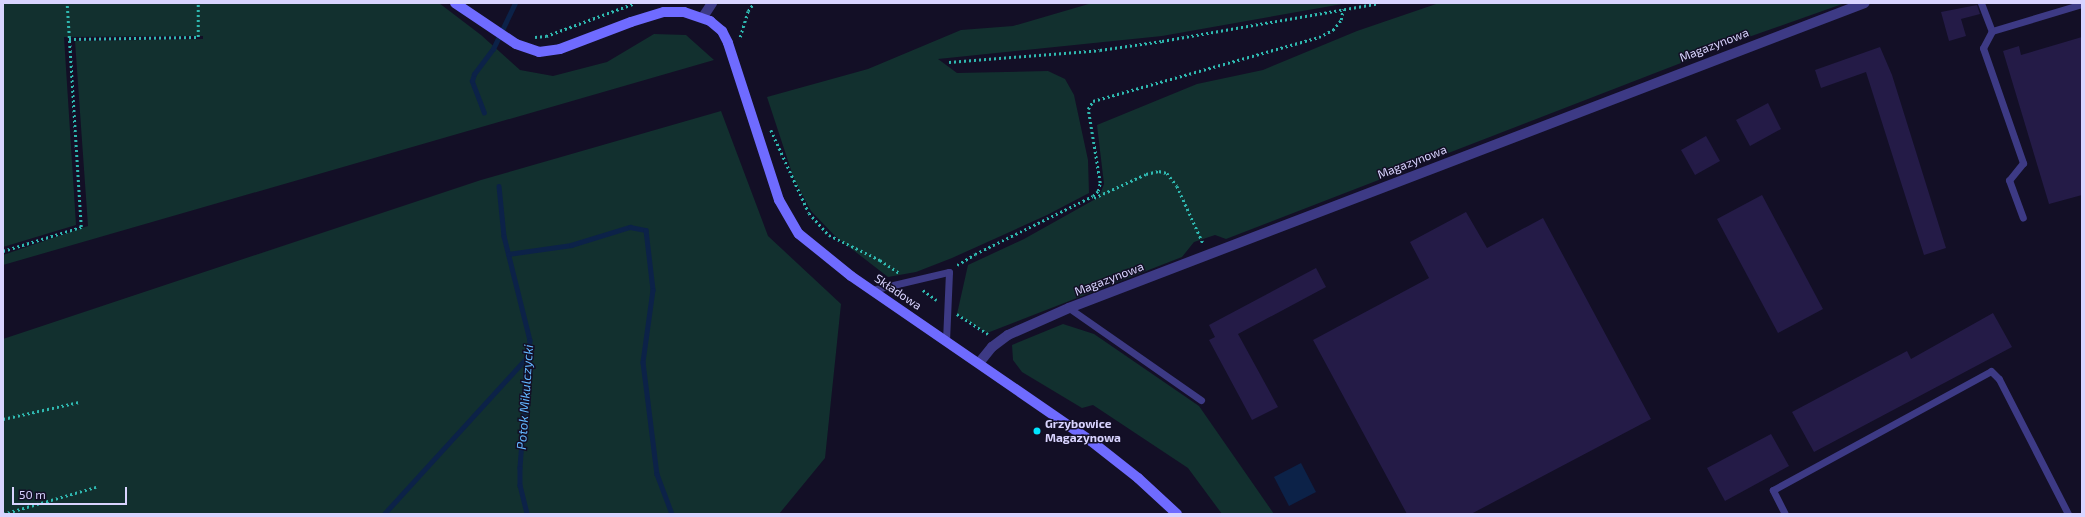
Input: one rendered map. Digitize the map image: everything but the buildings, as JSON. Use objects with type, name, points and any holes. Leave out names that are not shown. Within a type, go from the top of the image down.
[{"type":"main road","points":[[455,3],[516,44],[531,51],[549,52],[654,14],[684,12],[703,17]]},
{"type":"main road","name":"Składowa","points":[[703,17],[722,31],[728,43],[771,178],[786,215],[799,234],[815,249],[872,290],[980,363],[1102,449],[1177,514]]},
{"type":"street","points":[[703,17],[712,3]]},
{"type":"street","name":"Magazynowa","points":[[980,363],[999,341],[1017,330],[1069,308],[1864,3]]},
{"type":"lane","points":[[1981,3],[1992,31],[1984,48],[2023,163],[2009,180],[2023,218]]},
{"type":"lane","points":[[1992,31],[2082,4]]},
{"type":"lane","points":[[872,290],[949,272],[946,340]]},
{"type":"lane","points":[[1069,308],[1201,400]]},
{"type":"lane","points":[[1785,514],[1772,490],[1991,371],[1999,379],[2068,514]]},
{"type":"path","points":[[3,251],[81,227],[67,3]]},
{"type":"path","points":[[69,39],[198,37],[198,3]]},
{"type":"path","points":[[532,37],[546,36],[635,3]]},
{"type":"path","points":[[739,38],[748,12],[754,3]]},
{"type":"path","points":[[949,62],[1146,44],[1379,3]]},
{"type":"path","points":[[1086,201],[1098,190],[1100,183],[1088,110],[1093,101],[1319,37],[1333,30],[1342,20],[1343,9]]},
{"type":"path","points":[[768,124],[785,158],[795,186],[809,213],[829,235],[880,260],[999,341]]},
{"type":"path","points":[[949,272],[975,254],[1146,174],[1167,173],[1177,186],[1208,255]]},
{"type":"path","points":[[3,419],[79,402]]},
{"type":"path","points":[[3,514],[96,486]]},
{"type":"green space","points":[[3,3],[439,3],[481,35],[520,70],[553,76],[607,62],[654,34],[686,35],[714,60],[3,265],[3,255],[88,226],[75,41],[203,39],[203,36],[64,37],[76,225],[3,247]]},
{"type":"green space","points":[[1092,3],[1348,3],[1162,36],[938,59],[957,73],[1048,71],[1065,79],[1074,95],[1088,160],[1089,193],[1047,215],[952,258],[916,272],[888,277],[835,236],[811,211],[794,179],[767,97],[868,69],[961,30],[1013,26]]},
{"type":"green space","points":[[1439,3],[1845,3],[1743,39],[1226,239],[1215,235],[1194,242],[1182,257],[987,333],[957,314],[968,265],[1024,239],[1099,197],[1104,184],[1097,125],[1197,84],[1263,70],[1357,31]]},
{"type":"green space","points":[[721,111],[768,236],[841,304],[825,458],[779,514],[3,514],[3,339],[481,180]]},
{"type":"green space","points":[[1063,324],[1094,334],[1199,406],[1274,514],[1222,514],[1188,468],[1093,405],[1082,408],[1022,372],[1013,360],[1012,345]]},
{"type":"water","points":[[1301,463],[1316,492],[1289,506],[1274,477]]},
{"type":"waterway","name":"Potok Mikulczycki","points":[[484,113],[472,81],[474,74],[493,49],[515,3]]},
{"type":"waterway","name":"Potok Mikulczycki","points":[[499,186],[504,236],[530,340],[520,468],[520,485],[527,514]]},
{"type":"waterway","points":[[508,254],[571,245],[630,227],[646,230],[653,290],[643,362],[657,474],[672,514]]},
{"type":"waterway","points":[[384,514],[529,355]]},
{"type":"place","name":"Grzybowice Magazynowa","points":[[1037,431]]}]
